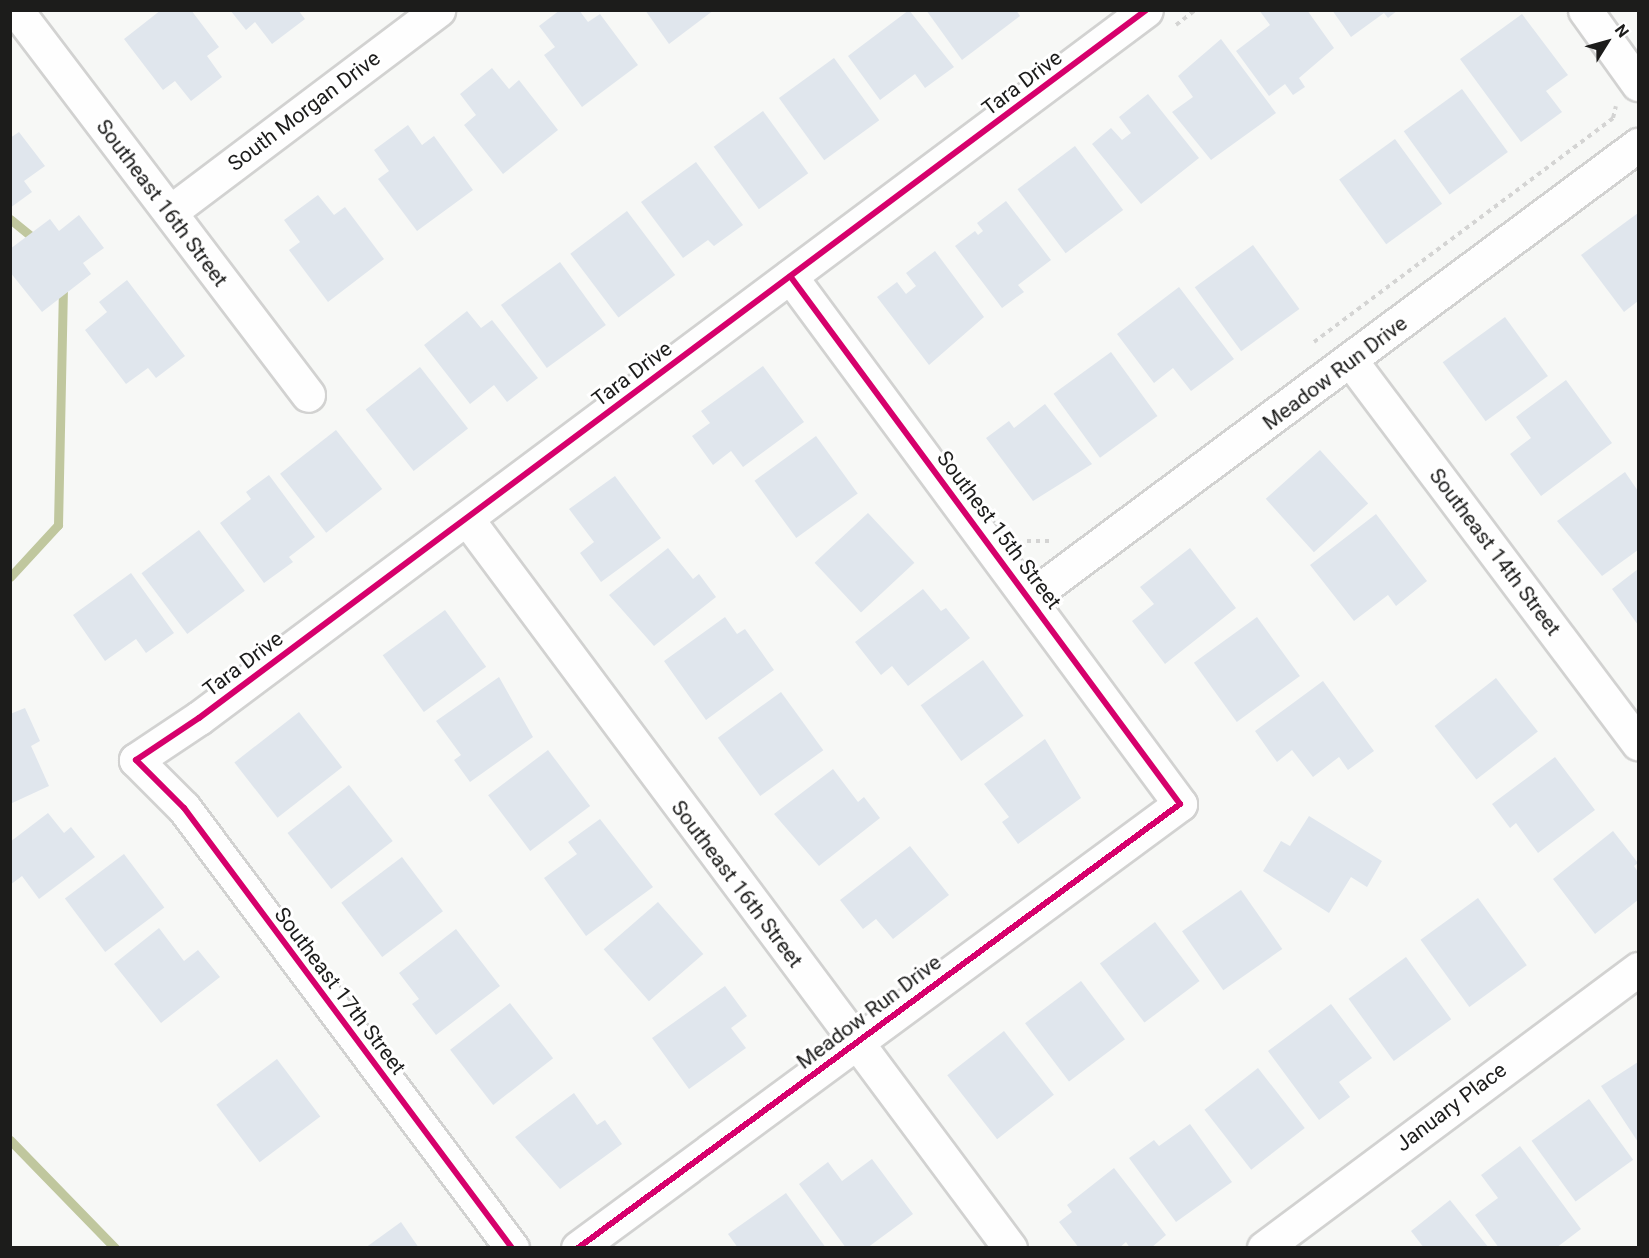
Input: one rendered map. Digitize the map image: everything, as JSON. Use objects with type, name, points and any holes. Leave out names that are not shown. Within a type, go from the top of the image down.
[{"type":"street","name":"Southeast 16th Street","points":[[16,10],[308,395]]},
{"type":"street","name":"South Morgan Drive","points":[[170,212],[438,10]]},
{"type":"street","points":[[1585,10],[1627,92]]},
{"type":"street","name":"Tara Drive","points":[[136,760],[467,519],[790,276],[1157,20]]},
{"type":"street","name":"Meadow Run Drive","points":[[1030,597],[1638,146]]},
{"type":"street","name":"Southest 15th Street","points":[[790,276],[1030,597],[1180,804]]},
{"type":"street","name":"Southeast 14th Street","points":[[1351,361],[1638,743]]},
{"type":"street","name":"Southeast 16th Street","points":[[467,519],[1010,1248]]},
{"type":"street","name":"Southeast 17th Street","points":[[136,760],[184,808],[512,1248]]},
{"type":"street","name":"Meadow Run Drive","points":[[578,1248],[1180,804]]},
{"type":"street","name":"January Place","points":[[1264,1248],[1638,969]]},
{"type":"path","points":[[1157,20],[1195,10]]},
{"type":"path","points":[[1307,347],[1613,118],[1627,92]]},
{"type":"path","points":[[1022,539],[1048,542],[1058,534]]},
{"type":"building","points":[[161,10],[191,10],[219,47],[207,56],[222,77],[191,101],[175,81],[163,90],[124,39]]},
{"type":"building","points":[[230,10],[298,10],[305,19],[272,44],[255,22],[246,30]]},
{"type":"building","points":[[560,10],[579,10],[588,22],[600,14],[638,65],[582,107],[544,55],[555,47],[539,26]]},
{"type":"building","points":[[645,10],[714,10],[669,44]]},
{"type":"building","points":[[909,10],[954,67],[925,88],[915,74],[880,100],[848,56]]},
{"type":"building","points":[[926,10],[1016,10],[1020,16],[962,60]]},
{"type":"building","points":[[1259,10],[1307,10],[1334,48],[1299,78],[1305,87],[1293,95],[1285,84],[1269,96],[1236,51],[1270,25]]},
{"type":"building","points":[[1332,10],[1398,10],[1388,18],[1384,13],[1351,37]]},
{"type":"building","points":[[1522,14],[1568,75],[1546,91],[1562,112],[1521,142],[1460,59]]},
{"type":"building","points":[[1221,39],[1276,113],[1211,160],[1172,112],[1193,97],[1178,76]]},
{"type":"building","points":[[834,58],[879,120],[824,160],[779,98]]},
{"type":"building","points":[[492,68],[509,89],[519,80],[558,130],[503,174],[464,125],[476,115],[460,94]]},
{"type":"building","points":[[1462,89],[1508,152],[1450,194],[1404,131]]},
{"type":"building","points":[[1148,94],[1199,158],[1141,204],[1092,144],[1111,128],[1122,140],[1131,133],[1119,117]]},
{"type":"building","points":[[763,111],[808,173],[759,209],[714,147]]},
{"type":"building","points":[[408,125],[422,145],[434,136],[473,190],[417,231],[378,179],[389,171],[374,150]]},
{"type":"building","points":[[19,132],[45,166],[24,181],[32,192],[10,208],[10,138]]},
{"type":"building","points":[[1395,139],[1442,204],[1386,244],[1339,180]]},
{"type":"building","points":[[1075,146],[1123,210],[1066,253],[1017,189]]},
{"type":"building","points":[[696,162],[743,225],[714,246],[708,240],[683,258],[641,202]]},
{"type":"building","points":[[318,195],[334,215],[345,207],[384,259],[328,302],[289,250],[300,242],[284,220]]},
{"type":"building","points":[[1006,201],[1051,260],[1018,285],[1024,292],[1002,308],[955,246],[975,231],[978,235],[983,231],[977,223]]},
{"type":"building","points":[[627,211],[675,275],[618,318],[570,254]]},
{"type":"building","points":[[1638,213],[1638,301],[1624,312],[1581,255]]},
{"type":"building","points":[[79,215],[104,248],[83,263],[91,274],[42,312],[10,272],[10,249],[50,219],[59,231]]},
{"type":"building","points":[[1253,245],[1299,309],[1241,351],[1195,287]]},
{"type":"building","points":[[935,251],[984,317],[929,365],[877,297],[897,282],[906,294],[916,286],[906,273]]},
{"type":"building","points":[[560,262],[606,325],[547,368],[501,305]]},
{"type":"building","points":[[127,280],[185,356],[156,378],[148,368],[126,384],[85,330],[107,312],[99,302]]},
{"type":"building","points":[[1179,287],[1234,359],[1191,391],[1173,368],[1154,383],[1117,334]]},
{"type":"building","points":[[467,311],[481,328],[492,320],[538,378],[507,402],[494,385],[470,404],[424,345]]},
{"type":"building","points":[[1505,317],[1548,376],[1486,421],[1443,362]]},
{"type":"building","points":[[1111,352],[1157,416],[1100,458],[1054,394]]},
{"type":"building","points":[[763,366],[804,422],[743,467],[731,451],[713,465],[692,436],[710,423],[701,411]]},
{"type":"building","points":[[420,367],[468,428],[414,471],[366,409]]},
{"type":"building","points":[[1566,380],[1612,443],[1541,496],[1510,454],[1531,438],[1516,417]]},
{"type":"building","points":[[1045,404],[1092,464],[1033,501],[986,438],[1009,421],[1014,428]]},
{"type":"building","points":[[336,430],[382,489],[326,533],[280,474]]},
{"type":"building","points":[[816,436],[858,493],[796,538],[755,481]]},
{"type":"building","points":[[1320,450],[1368,504],[1314,552],[1266,499]]},
{"type":"building","points":[[1625,472],[1638,491],[1638,550],[1602,576],[1557,521]]},
{"type":"building","points":[[269,475],[315,537],[289,557],[293,562],[264,583],[220,523],[251,499],[246,492]]},
{"type":"building","points":[[615,476],[661,538],[601,582],[580,553],[594,542],[569,509]]},
{"type":"building","points":[[868,513],[914,563],[861,613],[815,563]]},
{"type":"building","points":[[1376,514],[1427,581],[1396,606],[1388,595],[1354,621],[1310,565]]},
{"type":"building","points":[[199,530],[245,591],[187,634],[141,573]]},
{"type":"building","points":[[668,548],[693,579],[699,574],[716,597],[654,646],[609,595]]},
{"type":"building","points":[[1190,548],[1236,608],[1165,664],[1132,621],[1154,604],[1140,587]]},
{"type":"building","points":[[1638,569],[1638,625],[1612,589]]},
{"type":"building","points":[[131,573],[174,633],[146,653],[136,639],[105,661],[73,615]]},
{"type":"building","points":[[923,589],[941,611],[946,608],[970,638],[908,686],[892,666],[881,675],[855,642]]},
{"type":"building","points":[[445,610],[486,667],[424,712],[383,655]]},
{"type":"building","points":[[725,617],[737,634],[745,629],[774,670],[706,720],[664,661]]},
{"type":"building","points":[[1257,617],[1300,676],[1237,722],[1194,663]]},
{"type":"building","points":[[983,660],[1024,716],[961,761],[921,705]]},
{"type":"building","points":[[499,677],[533,737],[470,782],[454,760],[461,755],[436,721]]},
{"type":"building","points":[[1496,678],[1538,732],[1476,780],[1435,726]]},
{"type":"building","points":[[1323,681],[1374,751],[1348,770],[1339,757],[1313,777],[1292,750],[1277,762],[1255,731]]},
{"type":"building","points":[[781,692],[823,750],[760,796],[718,738]]},
{"type":"building","points":[[25,708],[40,741],[31,746],[49,786],[10,804],[10,714]]},
{"type":"building","points":[[299,712],[342,767],[277,818],[234,762]]},
{"type":"building","points":[[1045,739],[1081,798],[1018,844],[1002,822],[1009,817],[984,784]]},
{"type":"building","points":[[548,750],[590,806],[530,851],[488,795]]},
{"type":"building","points":[[1555,757],[1595,810],[1538,853],[1516,823],[1510,828],[1492,804]]},
{"type":"building","points":[[833,769],[858,802],[864,797],[880,818],[819,866],[774,814]]},
{"type":"building","points":[[349,785],[393,841],[331,889],[288,833]]},
{"type":"building","points":[[48,813],[64,833],[71,827],[95,857],[39,899],[22,876],[10,885],[10,842]]},
{"type":"building","points":[[1309,816],[1382,861],[1367,887],[1351,877],[1329,913],[1263,871],[1281,841],[1290,846]]},
{"type":"building","points":[[600,819],[653,887],[586,936],[544,878],[577,854],[568,842]]},
{"type":"building","points":[[1613,831],[1638,863],[1634,866],[1638,872],[1638,900],[1595,934],[1553,879]]},
{"type":"building","points":[[910,846],[949,895],[893,939],[876,919],[863,929],[840,900]]},
{"type":"building","points":[[124,854],[164,908],[105,952],[65,899]]},
{"type":"building","points":[[402,857],[443,911],[382,957],[341,903]]},
{"type":"building","points":[[1241,890],[1282,949],[1223,990],[1182,931]]},
{"type":"building","points":[[1478,898],[1527,965],[1469,1007],[1421,940]]},
{"type":"building","points":[[658,902],[703,954],[649,1001],[604,949]]},
{"type":"building","points":[[1155,922],[1200,981],[1144,1023],[1100,964]]},
{"type":"building","points":[[159,928],[184,961],[198,950],[220,977],[161,1023],[114,964]]},
{"type":"building","points":[[456,929],[500,986],[436,1035],[412,1004],[419,999],[399,973]]},
{"type":"building","points":[[1406,957],[1451,1019],[1394,1061],[1349,999]]},
{"type":"building","points":[[1081,981],[1125,1039],[1069,1081],[1025,1023]]},
{"type":"building","points":[[725,986],[747,1016],[731,1028],[746,1048],[689,1089],[652,1038]]},
{"type":"building","points":[[510,1003],[553,1058],[493,1105],[450,1050]]},
{"type":"building","points":[[1331,1004],[1372,1058],[1339,1082],[1350,1097],[1319,1120],[1268,1051]]},
{"type":"building","points":[[1004,1031],[1054,1095],[997,1139],[947,1075]]},
{"type":"building","points":[[277,1059],[320,1117],[260,1162],[216,1105]]},
{"type":"building","points":[[1638,1062],[1638,1142],[1601,1086]]},
{"type":"building","points":[[1258,1068],[1305,1128],[1251,1170],[1204,1110]]},
{"type":"building","points":[[574,1093],[597,1125],[605,1120],[622,1144],[560,1189],[515,1137]]},
{"type":"building","points":[[1589,1099],[1633,1160],[1576,1201],[1532,1141]]},
{"type":"building","points":[[1190,1124],[1232,1182],[1176,1222],[1129,1158],[1154,1140],[1159,1146]]},
{"type":"building","points":[[1520,1146],[1581,1229],[1556,1248],[1499,1248],[1475,1215],[1498,1198],[1481,1175]]},
{"type":"building","points":[[872,1159],[913,1214],[867,1248],[846,1248],[799,1184],[828,1162],[842,1181]]},
{"type":"building","points":[[1114,1168],[1166,1235],[1151,1248],[1130,1248],[1126,1242],[1119,1248],[1079,1248],[1059,1222],[1072,1212],[1067,1205]]},
{"type":"building","points":[[786,1193],[826,1248],[738,1248],[728,1234]]},
{"type":"building","points":[[1450,1200],[1489,1248],[1424,1248],[1411,1231]]},
{"type":"building","points":[[401,1222],[419,1248],[365,1248]]},
{"type":"waterway","points":[[10,219],[38,242]]},
{"type":"waterway","points":[[10,577],[58,525],[63,285]]},
{"type":"waterway","points":[[10,1140],[115,1248]]},
{"type":"cycle path","points":[[512,1248],[184,808],[136,760],[199,718],[1146,10]]},
{"type":"cycle path","points":[[578,1248],[1180,804],[790,276]]}]
